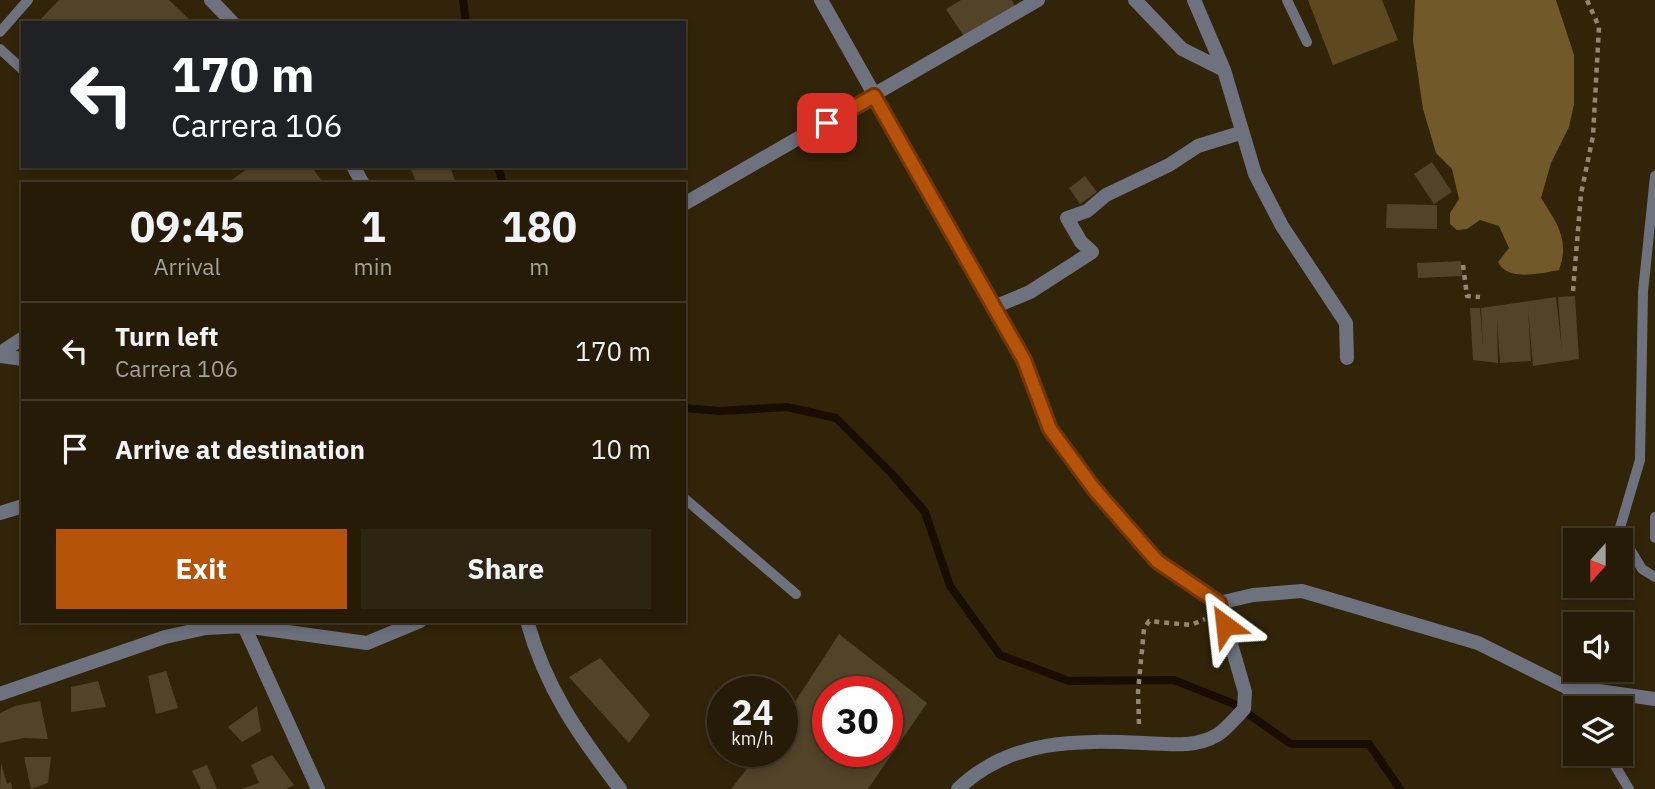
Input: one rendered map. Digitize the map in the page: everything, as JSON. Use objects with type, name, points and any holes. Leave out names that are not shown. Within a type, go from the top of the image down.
[{"type":"street","points":[[211,0],[231,21]]},
{"type":"street","points":[[821,0],[1024,360],[1050,429],[1095,490],[1157,561],[1219,603],[1245,692],[1244,709],[1217,735],[1187,744],[1031,747],[996,759],[958,789]]},
{"type":"street","points":[[686,203],[1038,0]]},
{"type":"street","points":[[1135,0],[1182,49],[1224,70]]},
{"type":"street","points":[[1194,0],[1224,70],[1240,134],[1255,174],[1282,226],[1346,323],[1347,358]]},
{"type":"street","points":[[993,307],[1030,292],[1092,252],[1081,242],[1067,218],[1087,211],[1106,195],[1169,165],[1198,146],[1240,134]]},
{"type":"street","points":[[0,354],[21,339]]},
{"type":"street","points":[[0,354],[21,359]]},
{"type":"street","points":[[0,513],[21,507]]},
{"type":"street","points":[[1219,603],[1252,595],[1302,591],[1478,643],[1564,686],[1655,699]]},
{"type":"street","points":[[0,694],[165,637],[206,628],[244,626],[367,643],[415,623]]},
{"type":"street","points":[[528,623],[537,657],[572,727],[620,789]]},
{"type":"street","points":[[244,626],[318,789]]},
{"type":"lane","points":[[0,32],[29,0]]},
{"type":"lane","points":[[1287,0],[1307,42]]},
{"type":"lane","points":[[0,49],[21,68]]},
{"type":"lane","points":[[1655,176],[1643,292],[1640,460],[1619,531],[1642,569],[1655,578]]},
{"type":"lane","points":[[686,500],[796,594]]},
{"type":"lane","points":[[1655,517],[1655,538]]},
{"type":"lane","points":[[1564,686],[1570,696]]},
{"type":"lane","points":[[1615,766],[1629,789]]},
{"type":"path","points":[[1573,291],[1581,194],[1593,136],[1599,27],[1587,0]]},
{"type":"path","points":[[1463,265],[1467,296],[1480,296]]},
{"type":"path","points":[[1140,743],[1138,692],[1144,629],[1149,621],[1191,625],[1207,619],[1219,603]]},
{"type":"shaded area","points":[[1308,0],[1382,0],[1398,40],[1333,65]]},
{"type":"shaded area","points":[[1415,0],[1556,0],[1574,55],[1574,104],[1569,127],[1551,163],[1541,198],[1560,232],[1563,250],[1559,270],[1526,275],[1509,272],[1498,262],[1509,248],[1499,226],[1480,220],[1467,229],[1457,230],[1450,224],[1450,213],[1459,199],[1452,169],[1436,153],[1423,109],[1413,41]]},
{"type":"building","points":[[59,0],[169,0],[191,21],[39,21]]},
{"type":"building","points":[[961,0],[1012,0],[1015,7],[965,38],[946,9]]},
{"type":"building","points":[[1432,162],[1452,192],[1434,204],[1414,174]]},
{"type":"building","points":[[248,168],[312,168],[323,182],[229,182]]},
{"type":"building","points":[[451,168],[455,182],[416,182],[411,170]]},
{"type":"building","points":[[1085,176],[1097,192],[1080,204],[1069,188]]},
{"type":"building","points":[[1387,204],[1437,205],[1437,229],[1386,228]]},
{"type":"building","points":[[1461,261],[1462,276],[1418,278],[1417,263]]},
{"type":"building","points":[[1575,296],[1579,359],[1533,366],[1528,308],[1531,361],[1500,363],[1497,318],[1498,363],[1473,360],[1470,308],[1480,308],[1483,347],[1481,308],[1556,297],[1562,351],[1558,297]]},
{"type":"building","points":[[839,634],[893,676],[812,676],[812,767],[883,767],[868,789],[731,789],[748,767],[798,767],[798,697]]},
{"type":"building","points":[[600,658],[650,715],[629,743],[569,677]]},
{"type":"building","points":[[166,671],[178,708],[156,714],[148,676]]},
{"type":"building","points":[[98,681],[106,707],[71,712],[71,687]]},
{"type":"building","points":[[903,684],[927,703],[903,738]]},
{"type":"building","points":[[40,701],[48,739],[24,738],[0,743],[0,713],[15,706]]},
{"type":"building","points":[[257,706],[261,731],[242,742],[228,727]]},
{"type":"building","points":[[272,755],[294,785],[286,789],[241,789],[259,783],[251,765]]},
{"type":"building","points":[[24,757],[51,757],[48,783],[31,789]]},
{"type":"building","points":[[1,763],[7,784],[11,782],[12,789],[0,789]]},
{"type":"building","points":[[207,765],[217,789],[201,789],[192,771]]},
{"type":"waterway","points":[[463,0],[466,21]]},
{"type":"waterway","points":[[499,168],[502,182]]},
{"type":"waterway","points":[[686,408],[720,411],[787,407],[836,418],[891,473],[925,512],[950,586],[1000,655],[1069,681],[1174,680],[1234,704],[1291,744],[1369,744],[1400,789]]},
{"type":"route","points":[[827,123],[874,96],[1024,360],[1050,429],[1095,490],[1157,561],[1219,603],[1225,625]]}]
